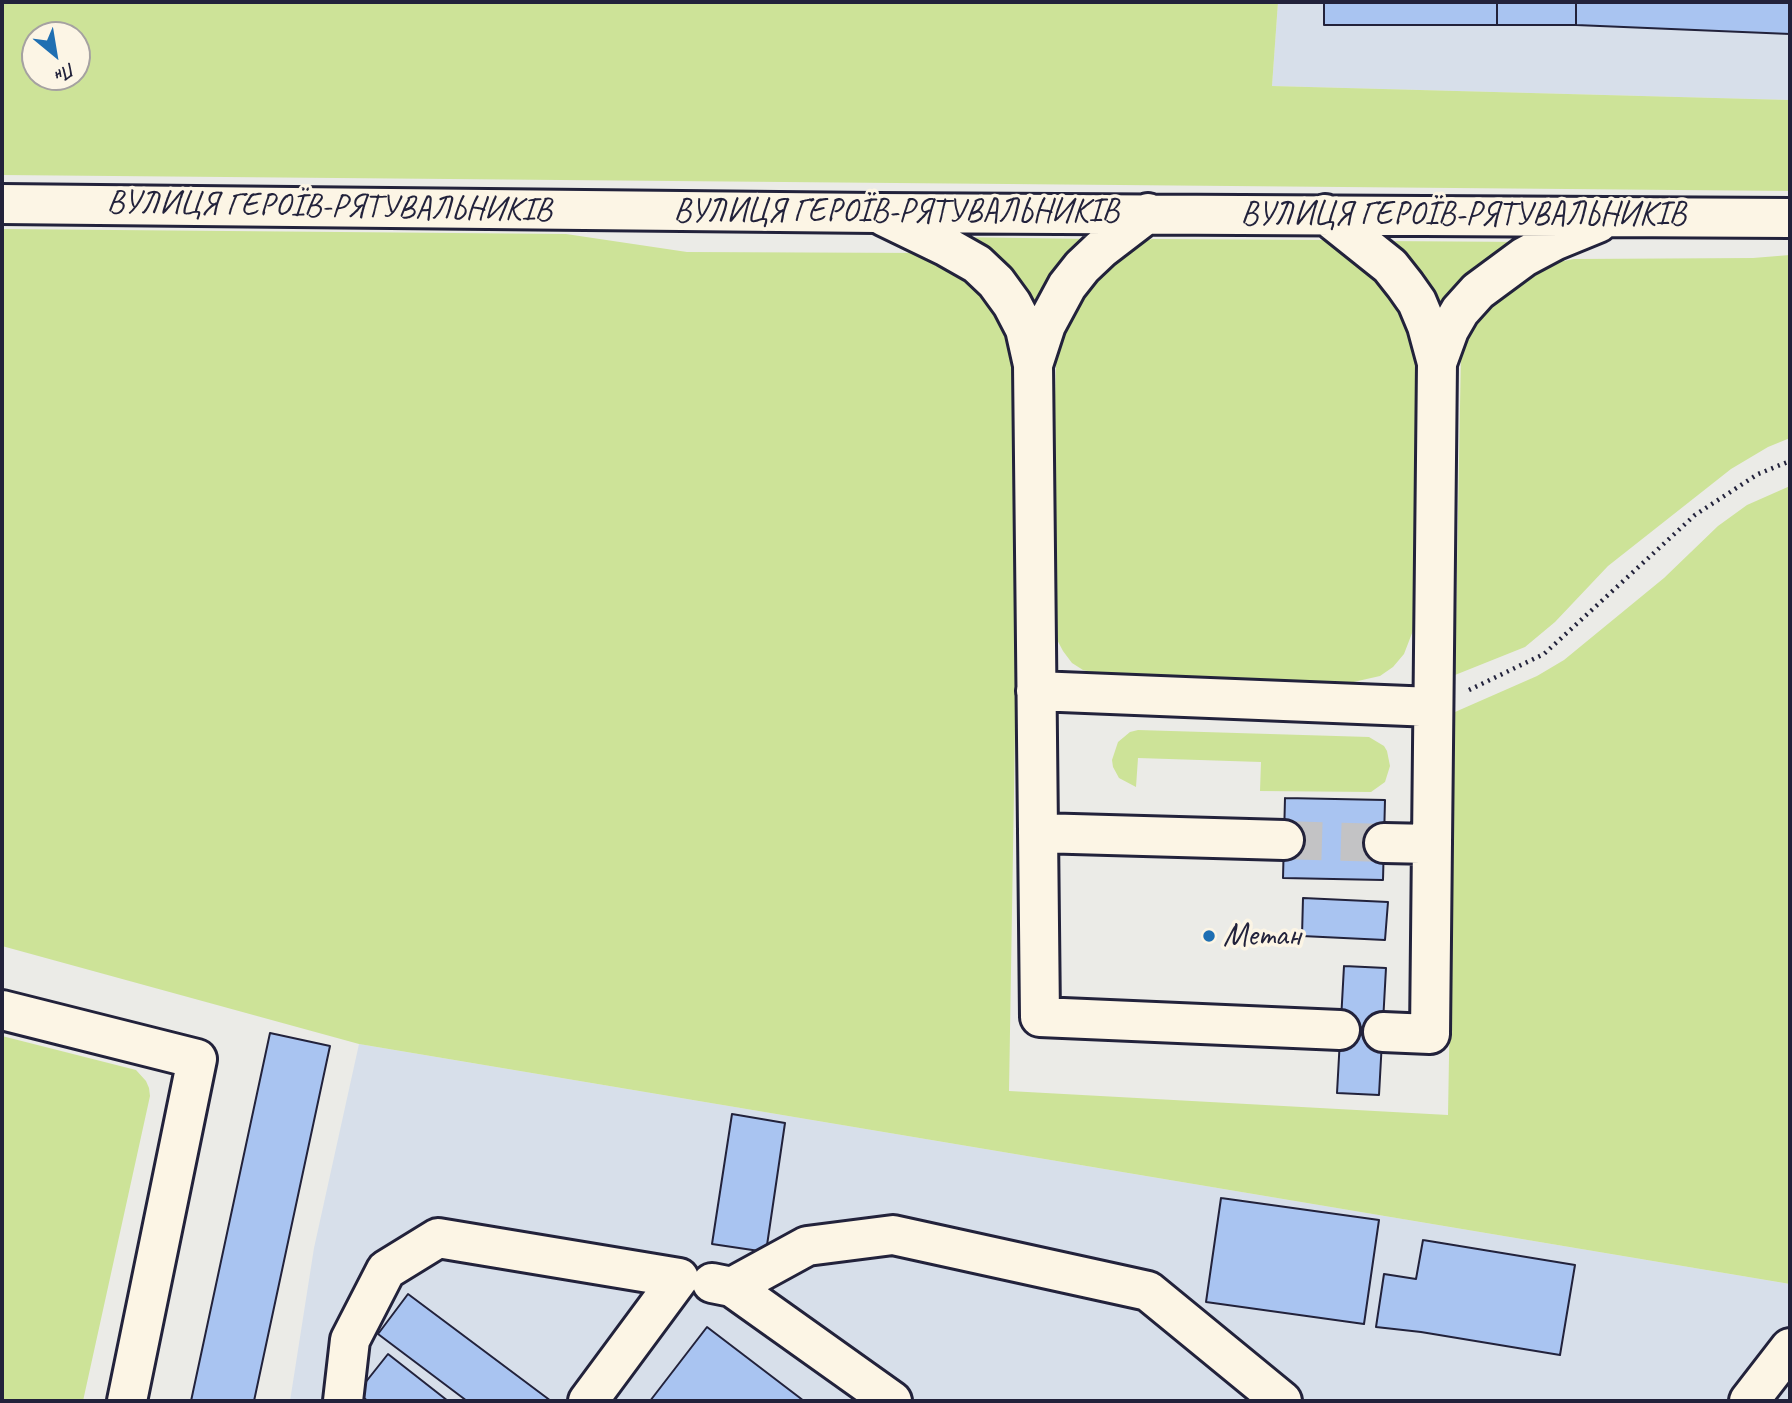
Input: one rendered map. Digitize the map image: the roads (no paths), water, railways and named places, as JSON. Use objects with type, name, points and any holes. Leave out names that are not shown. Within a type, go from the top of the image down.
[{"type":"street","name":"ВУЛИЦЯ ГЕРОЇВ-РЯТУВАЛЬНИКІВ","points":[[2,204],[876,213],[1790,218]]},
{"type":"street","points":[[876,213],[977,264],[996,282],[1025,329],[1033,365],[1040,1017],[1340,1030]]},
{"type":"street","points":[[1033,365],[1046,326],[1067,286],[1101,248],[1148,213]]},
{"type":"street","points":[[1325,214],[1390,266],[1405,285],[1417,302],[1427,326],[1437,363],[1430,1034],[1383,1032]]},
{"type":"street","points":[[1437,363],[1449,330],[1460,311],[1478,290],[1553,241],[1616,216]]},
{"type":"street","points":[[1037,691],[1433,706]]},
{"type":"street","points":[[1038,833],[1284,840]]},
{"type":"street","points":[[1384,843],[1432,844]]},
{"type":"street","points":[[2,1010],[197,1059],[127,1401]]},
{"type":"street","points":[[732,1287],[807,1246],[892,1235],[1148,1291],[1282,1401]]},
{"type":"street","points":[[343,1401],[350,1340],[386,1270],[438,1238],[732,1287],[892,1401]]},
{"type":"street","points":[[588,1401],[679,1278]]},
{"type":"street","points":[[1749,1401],[1790,1348]]},
{"type":"tunnel","points":[[1284,840],[1384,843]]},
{"type":"place","name":"Метан","points":[[1209,936]]}]
